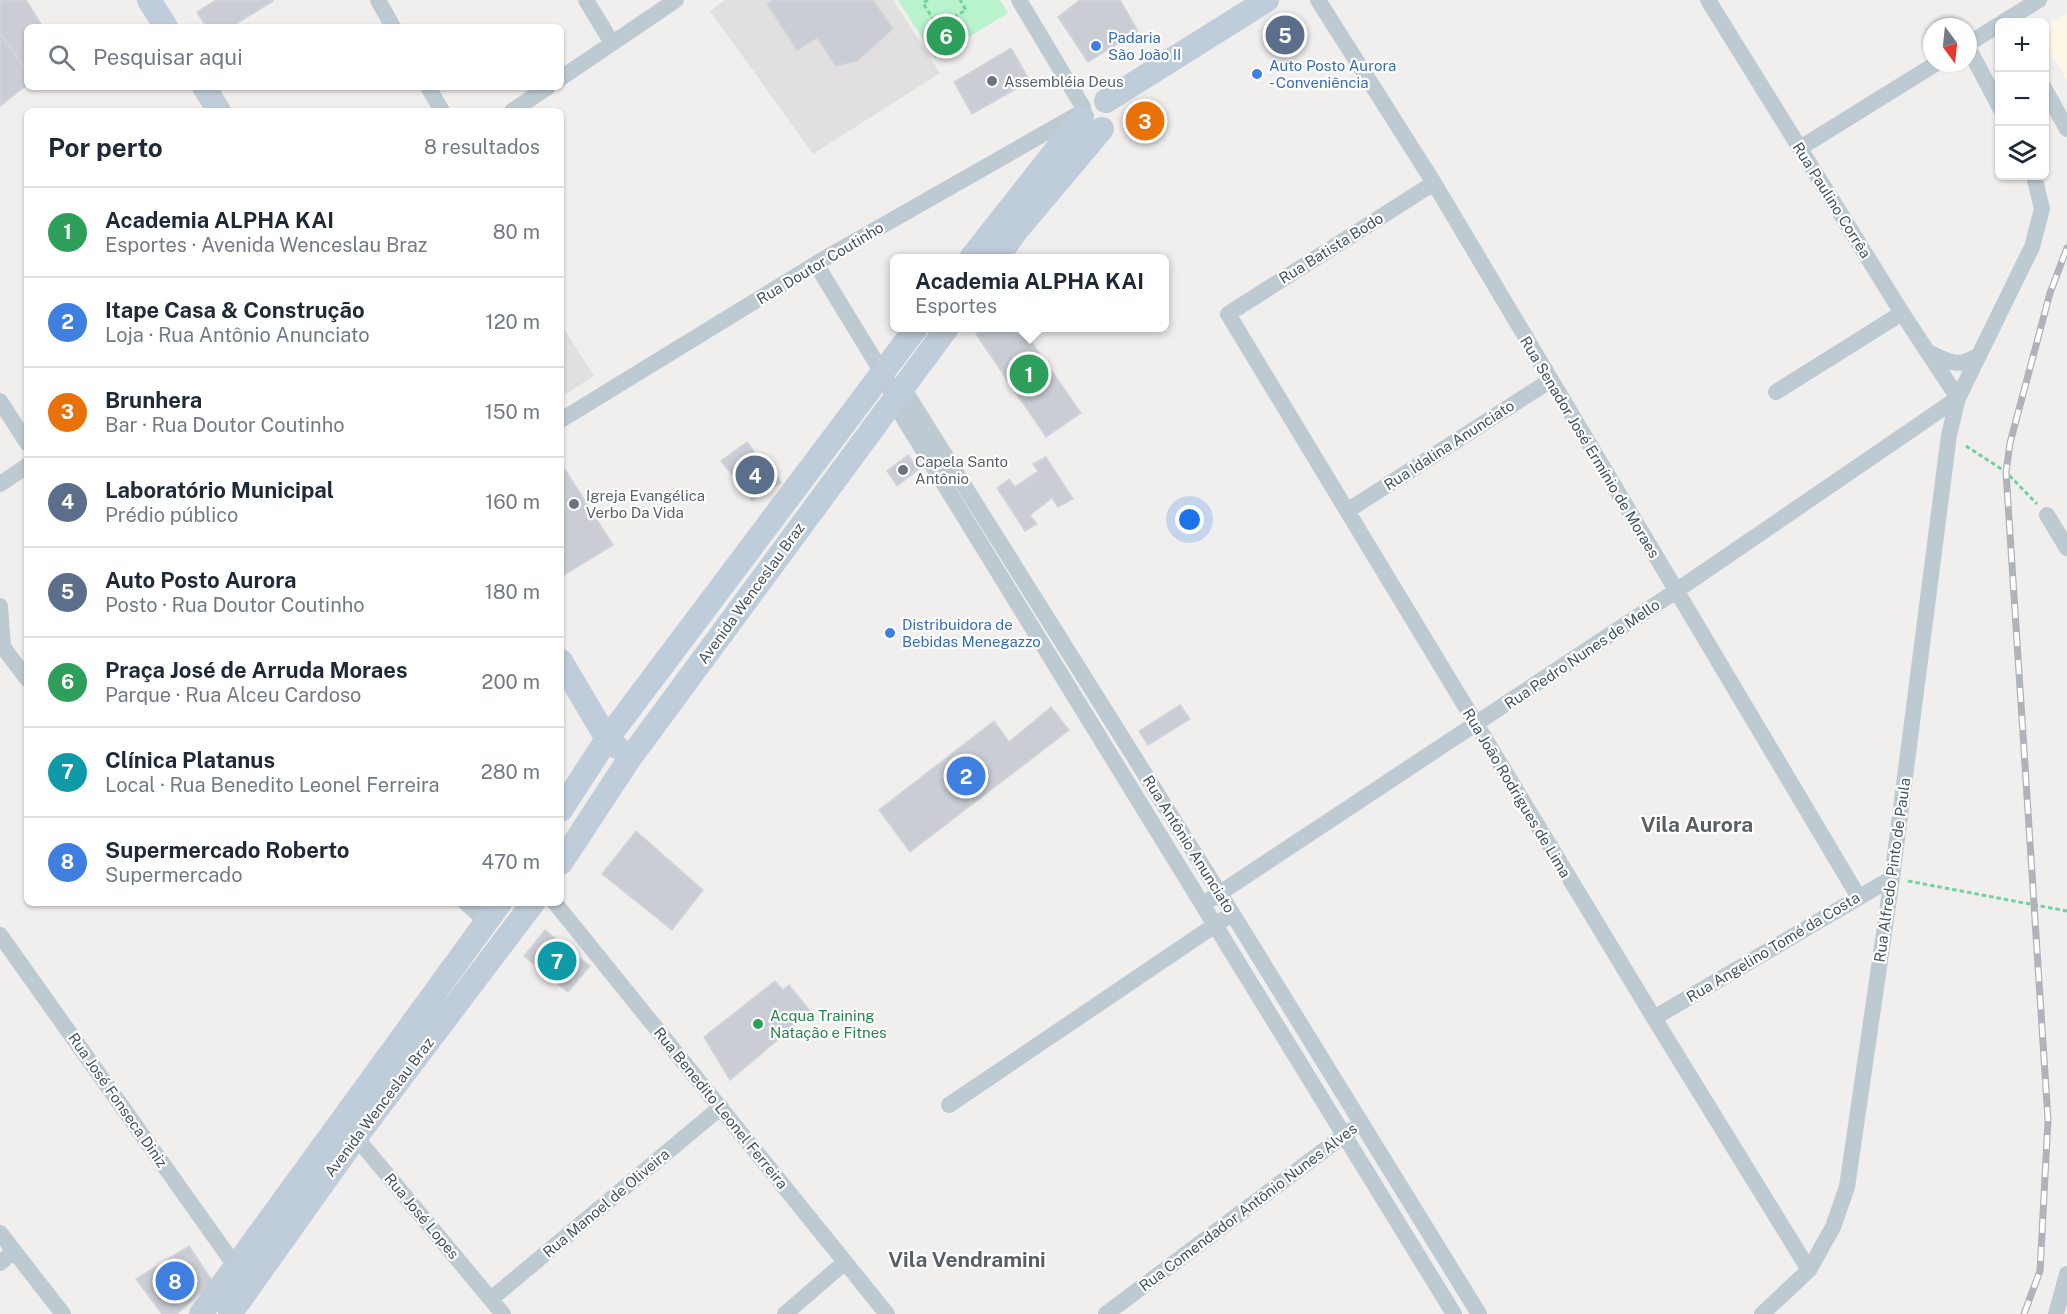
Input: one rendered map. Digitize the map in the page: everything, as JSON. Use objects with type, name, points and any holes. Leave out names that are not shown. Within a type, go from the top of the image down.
[{"type":"main road","points":[[149,0],[164,24]]},
{"type":"main road","name":"Rua Doutor Coutinho","points":[[1091,113],[1267,0]]},
{"type":"main road","points":[[206,90],[217,108]]},
{"type":"main road","points":[[974,254],[1091,113]]},
{"type":"main road","points":[[1000,254],[1091,113]]},
{"type":"main road","name":"Avenida Wenceslau Braz","points":[[564,858],[630,758],[762,579],[892,386],[914,332]]},
{"type":"main road","name":"Avenida Wenceslau Braz","points":[[564,805],[607,739],[739,563],[892,386],[942,332]]},
{"type":"main road","points":[[739,563],[762,579]]},
{"type":"main road","points":[[564,666],[607,739],[630,758]]},
{"type":"main road","name":"Avenida Wenceslau Braz","points":[[229,1308],[235,1266],[531,906]]},
{"type":"main road","name":"Avenida Wenceslau Braz","points":[[201,1314],[229,1308],[250,1286],[348,1128],[493,913]]},
{"type":"street","points":[[378,0],[391,24]]},
{"type":"street","points":[[586,0],[612,43]]},
{"type":"street","points":[[564,76],[676,0]]},
{"type":"street","points":[[1019,0],[1091,113]]},
{"type":"street","name":"Rua Senador José Ermínio de Moraes","points":[[1318,0],[1434,183],[1858,896]]},
{"type":"street","name":"Rua Paulino Corrêa","points":[[1708,0],[1902,313],[1958,398]]},
{"type":"street","points":[[2010,18],[2039,0]]},
{"type":"street","points":[[1977,40],[1995,28]]},
{"type":"street","points":[[1977,63],[1995,98]]},
{"type":"street","points":[[1800,148],[1923,72]]},
{"type":"street","points":[[430,90],[439,108]]},
{"type":"street","points":[[516,108],[544,90]]},
{"type":"street","points":[[2049,97],[2067,129]]},
{"type":"street","name":"Rua Doutor Coutinho","points":[[564,418],[816,264],[1091,113]]},
{"type":"street","name":"Rua Alfredo Pinto de Paula","points":[[1762,1314],[1809,1270],[1833,1227],[1847,1186],[1892,878],[1949,435],[1958,398],[2032,247],[2042,209],[2035,180]]},
{"type":"street","name":"Rua Batista Bodo","points":[[1228,314],[1434,183]]},
{"type":"street","name":"Rua Antônio Anunciato","points":[[816,264],[892,386],[988,556],[1344,1135],[1448,1312]]},
{"type":"street","points":[[1776,392],[1902,313]]},
{"type":"street","name":"Rua João Rodrigues de Lima","points":[[1228,314],[1809,1270]]},
{"type":"street","points":[[1928,352],[1951,363],[1966,363],[1979,355]]},
{"type":"street","name":"Rua Idalina Anunciato","points":[[1347,511],[1551,380]]},
{"type":"street","name":"Rua Antônio Anunciato","points":[[892,386],[1002,546],[1479,1314]]},
{"type":"street","name":"Rua Pedro Nunes de Mello","points":[[1202,904],[1676,591],[1958,398]]},
{"type":"street","points":[[0,401],[24,438]]},
{"type":"street","points":[[0,484],[24,468]]},
{"type":"street","points":[[2056,521],[2067,548]]},
{"type":"street","points":[[988,556],[1002,546]]},
{"type":"street","points":[[0,606],[3,647],[24,675]]},
{"type":"street","points":[[1077,701],[1093,691]]},
{"type":"street","name":"Rua Angelino Tomé da Costa","points":[[1654,1018],[1892,878]]},
{"type":"street","points":[[474,906],[493,913]]},
{"type":"street","name":"Rua Benedito Leonel Ferreira","points":[[557,906],[887,1314]]},
{"type":"street","points":[[948,1105],[1232,913]]},
{"type":"street","name":"Rua José Fonseca Diniz","points":[[0,934],[250,1286]]},
{"type":"street","name":"Rua Manoel de Oliveira","points":[[491,1299],[720,1107]]},
{"type":"street","name":"Rua Comendador Antônio Nunes Alves","points":[[1106,1314],[1361,1122]]},
{"type":"street","name":"Rua José Lopes","points":[[348,1128],[503,1314]]},
{"type":"street","points":[[1375,1186],[1393,1174]]},
{"type":"street","points":[[0,1233],[63,1314]]},
{"type":"street","points":[[0,1263],[14,1251]]},
{"type":"street","points":[[785,1314],[845,1262]]},
{"type":"street","points":[[2056,1314],[2067,1274]]},
{"type":"street","points":[[1448,1312],[1468,1295]]},
{"type":"path","points":[[928,0],[923,3],[938,27],[966,9],[960,0]]},
{"type":"path","points":[[1949,435],[2006,472],[2056,521]]},
{"type":"path","points":[[1892,878],[2067,911]]},
{"type":"shaded area","points":[[725,0],[893,0],[940,73],[813,154],[710,11]]},
{"type":"shaded area","points":[[2067,13],[2067,81],[2049,50],[2049,23]]},
{"type":"shaded area","points":[[564,329],[594,376],[564,395]]},
{"type":"green space","points":[[898,0],[1000,0],[1008,13],[935,58]]},
{"type":"building","points":[[0,0],[26,0],[41,24],[24,24],[24,67],[0,33]]},
{"type":"building","points":[[216,0],[273,1],[236,24],[204,24],[197,12]]},
{"type":"building","points":[[772,0],[873,0],[893,29],[857,61],[836,66],[817,38],[797,50],[767,4]]},
{"type":"building","name":"Padaria São João II","points":[[1080,0],[1120,0],[1138,31],[1088,62],[1058,17]]},
{"type":"building","points":[[0,33],[24,67],[24,87],[0,106]]},
{"type":"building","name":"Assembléia Deus","points":[[1011,48],[1030,81],[972,114],[954,82]]},
{"type":"building","points":[[979,332],[1025,332],[1081,413],[1046,437],[976,334]]},
{"type":"building","points":[[747,442],[765,467],[771,464],[781,483],[752,500],[721,461]]},
{"type":"building","name":"Capela Santo Antônio","points":[[908,455],[919,469],[897,486],[887,471]]},
{"type":"building","points":[[1046,457],[1073,499],[1058,507],[1052,498],[1030,515],[1037,524],[1025,531],[997,488],[1009,479],[1015,487],[1038,471],[1033,464]]},
{"type":"building","name":"Igreja Evangélica Verbo Da Vida","points":[[564,468],[613,545],[564,575]]},
{"type":"building","points":[[1180,705],[1190,719],[1148,745],[1139,731]]},
{"type":"building","points":[[1051,707],[1069,730],[910,852],[879,810],[994,721],[1009,742]]},
{"type":"building","points":[[636,831],[703,890],[672,930],[602,874]]},
{"type":"building","points":[[545,930],[590,966],[568,992],[524,956]]},
{"type":"building","name":"Acqua Training Natação e Fitnes","points":[[775,981],[783,990],[789,985],[811,1012],[730,1080],[704,1037]]},
{"type":"building","points":[[189,1246],[213,1282],[177,1314],[162,1314],[136,1279]]},
{"type":"railway","points":[[2024,1314],[2040,1271],[2048,1120],[2006,472],[2010,443],[2050,293],[2067,248]]},
{"type":"place","name":"Auto Posto Aurora","points":[[1285,35]]},
{"type":"place","name":"Praça José de Arruda Moraes","points":[[946,36]]},
{"type":"place","name":"Padaria São João II","points":[[1096,46]]},
{"type":"place","name":"Auto Posto Aurora - Conveniência","points":[[1257,74]]},
{"type":"place","name":"Assembléia Deus","points":[[992,81]]},
{"type":"place","name":"Brunhera","points":[[1145,121]]},
{"type":"place","name":"Academia ALPHA KAI","points":[[1029,374]]},
{"type":"place","name":"Capela Santo Antônio","points":[[903,470]]},
{"type":"place","name":"Laboratório Municipal","points":[[755,475]]},
{"type":"place","name":"Igreja Evangélica Verbo Da Vida","points":[[574,504]]},
{"type":"place","name":"Distribuidora de Bebidas Menegazzo","points":[[890,633]]},
{"type":"place","name":"Itape Casa & Construção","points":[[966,776]]},
{"type":"place","name":"Clínica Platanus","points":[[557,961]]},
{"type":"place","name":"Acqua Training Natação e Fitnes","points":[[758,1024]]},
{"type":"place","name":"Supermercado Roberto","points":[[175,1281]]},
{"type":"district","name":"Vila Aurora","points":[[1697,824]]},
{"type":"district","name":"Vila Vendramini","points":[[967,1259]]}]
